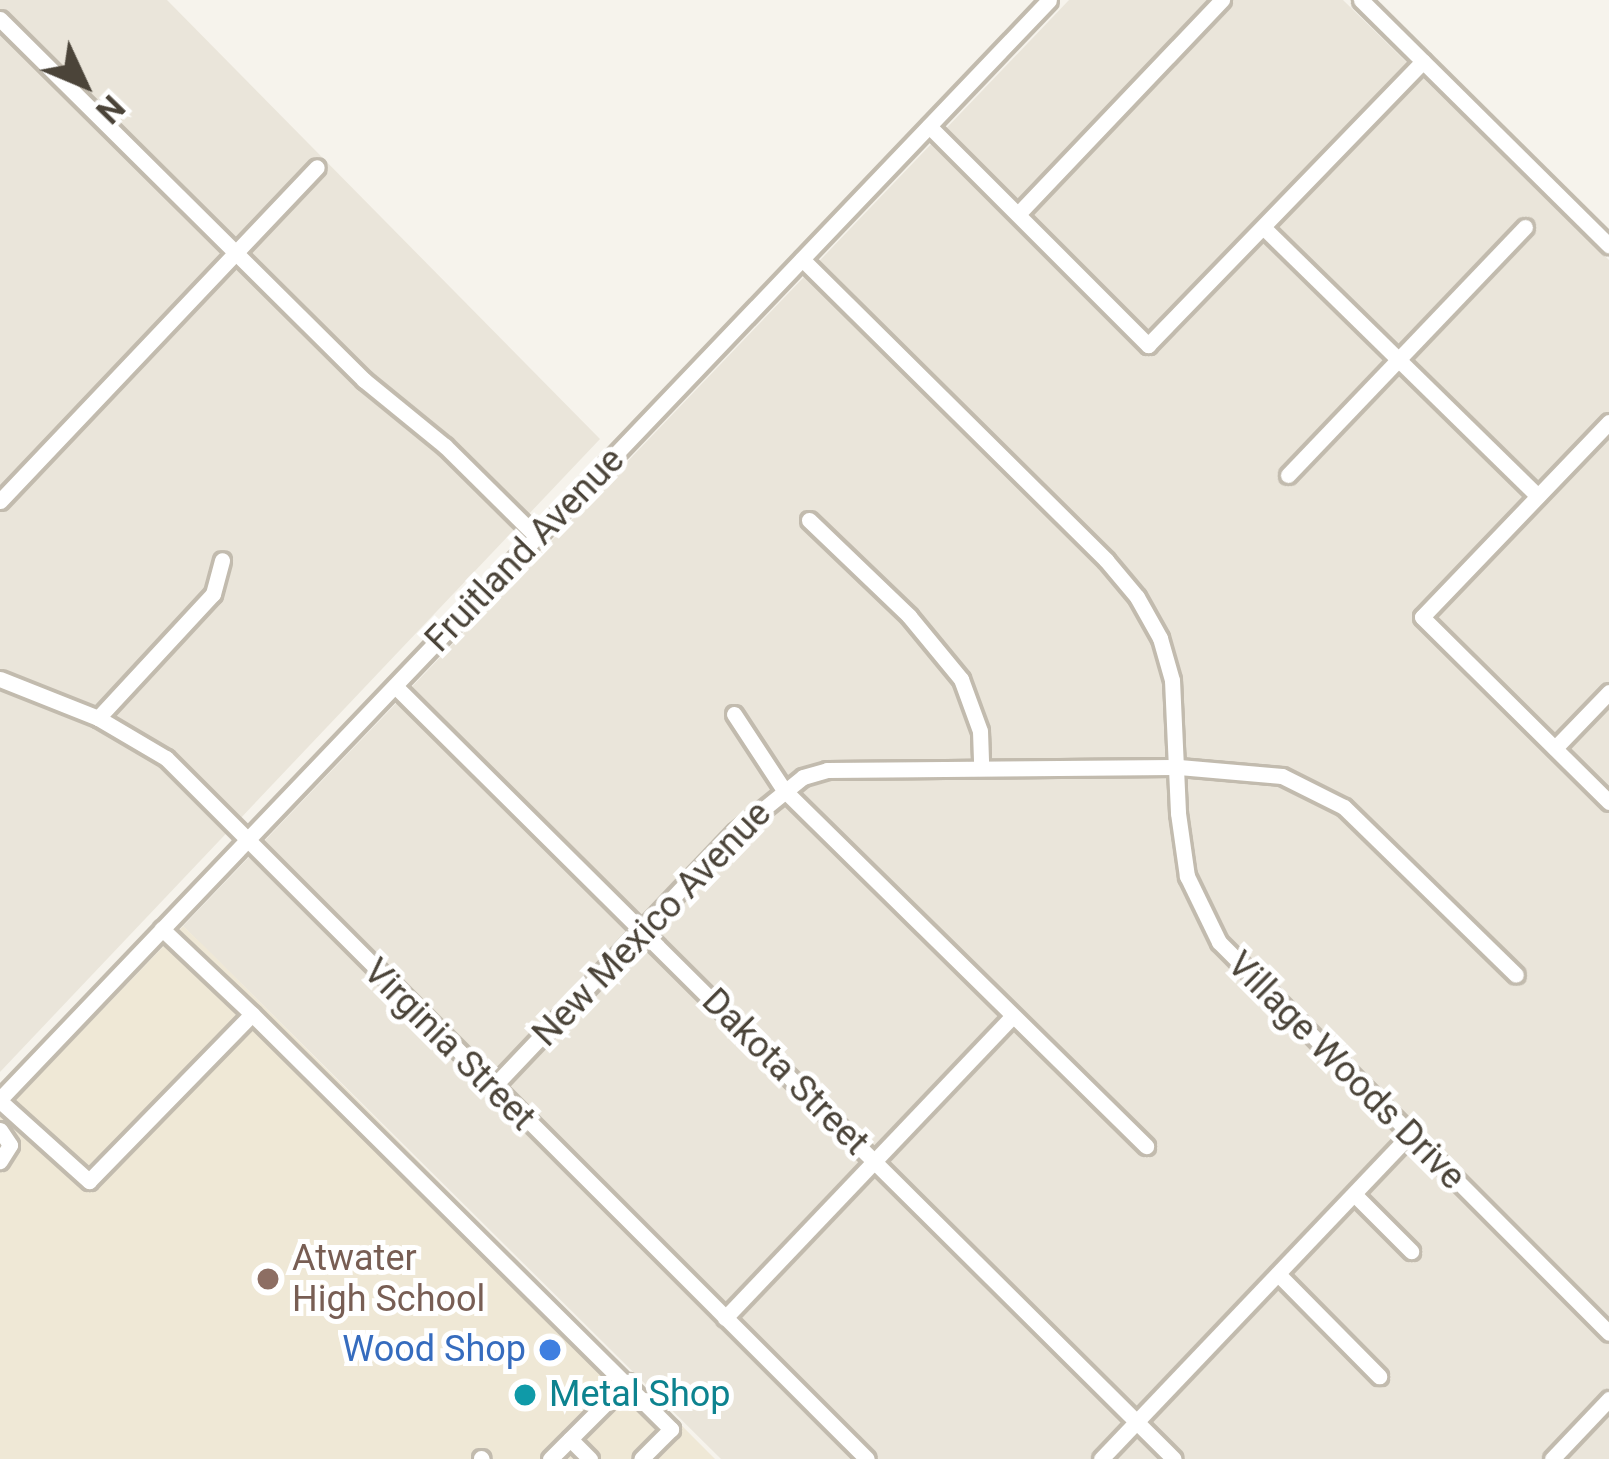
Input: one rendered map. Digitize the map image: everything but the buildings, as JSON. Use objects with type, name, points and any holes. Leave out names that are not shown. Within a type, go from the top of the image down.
[{"type":"street","name":"Fruitland Avenue","points":[[0,1100],[1049,0]]},
{"type":"street","points":[[1018,214],[1222,0]]},
{"type":"street","points":[[1361,0],[1609,245]]},
{"type":"street","points":[[0,19],[364,380],[445,446],[537,537]]},
{"type":"street","points":[[928,126],[1148,345],[1423,61]]},
{"type":"street","points":[[0,501],[317,167]]},
{"type":"street","points":[[1288,475],[1525,227]]},
{"type":"street","points":[[1264,228],[1538,496]]},
{"type":"street","name":"Village Woods Drive","points":[[802,259],[1137,597],[1160,638],[1172,680],[1184,861],[1196,902],[1219,942],[1609,1334]]},
{"type":"street","points":[[1609,422],[1422,617],[1609,802]]},
{"type":"street","points":[[809,520],[909,616],[961,679],[980,731],[981,767]]},
{"type":"street","points":[[98,718],[213,593],[222,560]]},
{"type":"street","name":"Virginia Street","points":[[0,679],[98,718],[166,758],[867,1459]]},
{"type":"street","name":"Dakota Street","points":[[395,686],[1174,1459]]},
{"type":"street","points":[[1555,748],[1609,692]]},
{"type":"street","points":[[734,714],[784,790],[1146,1146]]},
{"type":"street","name":"New Mexico Avenue","points":[[493,1087],[735,832],[784,790],[827,770],[1179,767],[1282,776],[1344,807],[1516,976]]},
{"type":"street","points":[[162,929],[671,1429],[641,1459]]},
{"type":"street","points":[[0,1100],[89,1180],[252,1014]]},
{"type":"street","points":[[724,1318],[1013,1016]]},
{"type":"street","points":[[0,1130],[10,1145],[0,1161]]},
{"type":"street","points":[[1101,1459],[1409,1136]]},
{"type":"street","points":[[1354,1194],[1411,1251]]},
{"type":"street","points":[[1278,1274],[1379,1376]]},
{"type":"street","points":[[550,1459],[627,1382]]},
{"type":"street","points":[[1552,1459],[1609,1399]]},
{"type":"street","points":[[570,1439],[590,1459]]},
{"type":"shaded area","points":[[0,0],[167,0],[600,439],[0,1072]]},
{"type":"shaded area","points":[[1069,0],[1343,0],[1609,260],[1609,1459],[721,1459],[183,926]]},
{"type":"shaded area","name":"Atwater High School","points":[[183,926],[715,1459],[0,1459],[0,1116]]},
{"type":"place","name":"Atwater High School","points":[[268,1279]]},
{"type":"place","name":"Wood Shop","points":[[550,1350]]},
{"type":"place","name":"Metal Shop","points":[[525,1395]]}]
